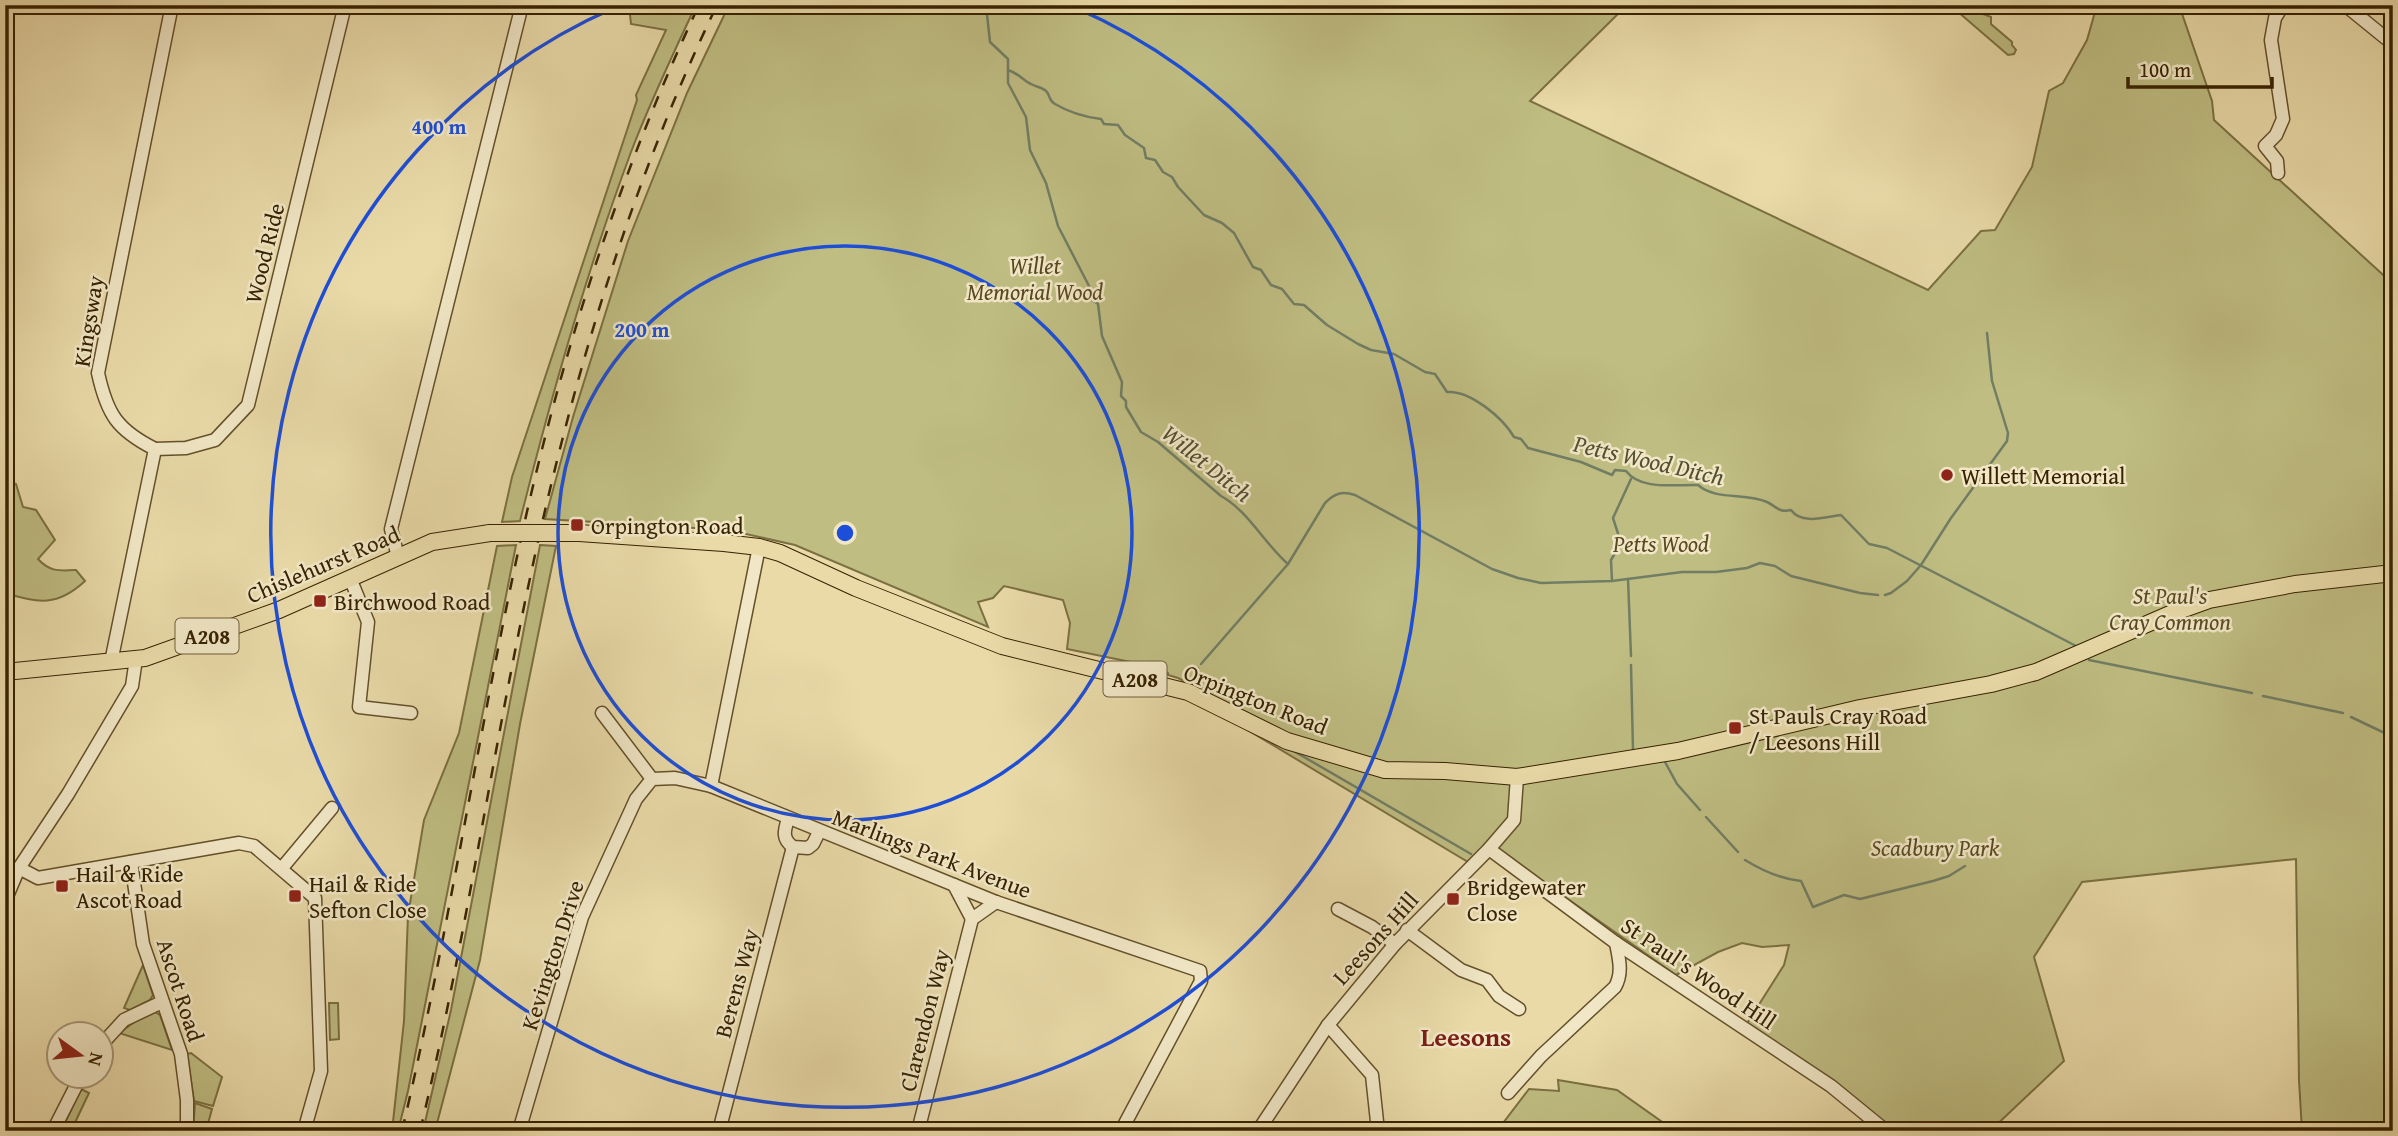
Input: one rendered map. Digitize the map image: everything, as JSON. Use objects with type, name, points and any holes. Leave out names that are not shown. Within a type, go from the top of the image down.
[{"type":"main road","name":"Chislehurst Road","points":[[5,672],[145,658],[279,610],[432,542],[490,533],[579,533]]},
{"type":"main road","name":"Orpington Road","points":[[579,533],[759,547],[780,553],[856,588],[1002,646],[1188,692],[1287,741],[1385,770],[1445,771],[1517,777]]},
{"type":"main road","name":"A208","points":[[1517,777],[1678,751],[1860,708],[1991,684],[2036,672],[2209,600],[2295,584],[2393,573]]},
{"type":"street","name":"Kingsway","points":[[155,449],[135,439],[118,425],[103,397],[98,373],[172,5]]},
{"type":"street","name":"Wood Ride","points":[[155,449],[186,448],[215,440],[248,405],[345,5]]},
{"type":"street","points":[[398,556],[391,529],[522,5]]},
{"type":"street","points":[[2278,173],[2277,161],[2265,146],[2276,135],[2283,119],[2271,40],[2275,18],[2283,5]]},
{"type":"street","points":[[2345,5],[2393,44]]},
{"type":"street","points":[[111,663],[155,449]]},
{"type":"street","points":[[602,713],[652,779],[675,778],[711,786],[759,547]]},
{"type":"street","points":[[350,578],[368,622],[359,707],[411,713]]},
{"type":"street","points":[[5,901],[19,868],[68,794],[132,686],[136,659]]},
{"type":"street","name":"Leesons Hill","points":[[1258,1131],[1328,1025],[1407,930],[1489,849],[1514,820],[1517,777]]},
{"type":"street","name":"Kevington Drive","points":[[519,1131],[582,918],[636,799],[652,779]]},
{"type":"street","name":"Marlings Park Avenue","points":[[711,786],[996,902],[1200,971],[1201,981],[1121,1131]]},
{"type":"street","points":[[282,868],[332,808]]},
{"type":"street","name":"Berens Way","points":[[719,1131],[793,847],[785,838],[788,819]]},
{"type":"street","points":[[793,847],[808,848],[819,831]]},
{"type":"street","points":[[19,868],[38,878],[239,843],[254,846],[315,898],[321,1071],[304,1131]]},
{"type":"street","name":"St Paul's Wood Hill","points":[[1489,849],[1616,943],[1831,1086],[1886,1131]]},
{"type":"street","name":"Ascot Road","points":[[131,862],[143,944],[181,1055],[187,1100],[187,1131]]},
{"type":"street","points":[[954,885],[971,919],[996,902]]},
{"type":"street","points":[[1338,909],[1372,926],[1395,944]]},
{"type":"street","name":"Clarendon Way","points":[[918,1131],[971,919]]},
{"type":"street","points":[[1407,930],[1461,970],[1487,980],[1499,996],[1519,1009]]},
{"type":"street","points":[[1508,1093],[1541,1056],[1615,988],[1621,967],[1616,943]]},
{"type":"street","points":[[116,1029],[124,1020],[162,1002]]},
{"type":"street","points":[[1328,1025],[1372,1075],[1378,1131]]},
{"type":"street","points":[[53,1131],[74,1090]]},
{"type":"green space","points":[[629,5],[696,5],[646,115],[599,243],[570,335],[520,521],[502,522],[512,477],[637,100],[636,95],[666,30],[631,24]]},
{"type":"green space","name":"Petts Wood","points":[[729,5],[1627,5],[1530,101],[1928,290],[1981,231],[1995,230],[2032,167],[2049,91],[2063,83],[2087,40],[2097,5],[2179,5],[2212,101],[2214,120],[2393,284],[2393,1131],[2302,1131],[2296,859],[2082,882],[2034,957],[2064,1061],[1990,1131],[1894,1131],[1833,1081],[1746,1025],[1784,965],[1789,945],[1762,947],[1742,943],[1718,952],[1676,975],[1521,866],[1485,846],[1468,862],[1241,726],[1247,713],[1168,675],[1160,668],[1067,649],[1070,623],[1063,600],[1004,586],[993,598],[978,602],[988,627],[795,545],[728,530],[545,519],[573,417],[628,241],[687,93]]},
{"type":"green space","points":[[1950,5],[1973,5],[1975,11],[1991,17],[1991,24],[2012,42],[2016,50],[2014,54],[2008,55]]},
{"type":"green space","points":[[5,480],[16,484],[23,507],[36,510],[55,540],[38,559],[55,570],[76,570],[85,581],[65,595],[56,599],[38,600],[5,593]]},
{"type":"green space","points":[[516,545],[408,1091],[398,1131],[392,1131],[404,1021],[408,915],[424,820],[459,733],[497,546]]},
{"type":"green space","points":[[540,545],[556,546],[520,724],[480,960],[435,1131],[423,1131],[451,1010]]},
{"type":"green space","points":[[143,965],[153,995],[150,1000],[130,1010],[124,1008]]},
{"type":"green space","points":[[329,1003],[338,1003],[339,1039],[330,1040]]},
{"type":"green space","points":[[155,1012],[160,1015],[172,1050],[119,1033],[136,1021]]},
{"type":"green space","points":[[191,1053],[222,1077],[213,1106],[194,1101],[187,1054]]},
{"type":"green space","points":[[1558,1080],[1617,1090],[1675,1131],[1497,1131],[1529,1089],[1559,1091]]},
{"type":"green space","points":[[81,1090],[89,1093],[71,1131],[62,1129]]},
{"type":"green space","points":[[195,1103],[212,1109],[206,1131],[193,1131]]},
{"type":"waterway","name":"Willet Ditch","points":[[986,5],[990,42],[1008,59],[1008,83],[1026,117],[1030,150],[1046,183],[1058,226],[1089,286],[1088,297],[1098,304],[1102,336],[1122,382],[1121,396],[1126,401],[1126,407],[1141,432],[1158,442],[1248,518],[1288,564]]},
{"type":"waterway","name":"Petts Wood Ditch","points":[[1008,70],[1044,90],[1051,101],[1061,107],[1101,119],[1104,124],[1118,125],[1125,135],[1144,148],[1146,158],[1155,160],[1163,172],[1172,177],[1204,215],[1222,223],[1234,233],[1253,267],[1261,270],[1271,285],[1282,289],[1294,304],[1304,305],[1327,325],[1358,344],[1371,350],[1394,354],[1425,372],[1435,374],[1447,392],[1475,400],[1528,448],[1581,462],[1612,475],[1615,470],[1626,471],[1632,477],[1650,484],[1698,485],[1713,493],[1759,499],[1781,510],[1791,510],[1807,519],[1841,515],[1869,544],[1887,548],[2078,647]]},
{"type":"waterway","points":[[1885,595],[1907,581],[1921,565],[1951,518],[2007,441],[2008,433],[1992,381],[1987,333]]},
{"type":"waterway","points":[[1612,581],[1611,560],[1621,543],[1613,518],[1631,479]]},
{"type":"waterway","points":[[1201,664],[1288,564],[1325,503],[1342,493],[1355,495],[1492,569],[1541,583],[1612,581],[1682,572],[1716,572],[1747,568],[1760,563],[1775,566],[1791,576],[1878,595]]},
{"type":"waterway","points":[[1628,579],[1631,656]]},
{"type":"waterway","name":"Petts Wood Ditch","points":[[2089,660],[2252,693]]},
{"type":"waterway","points":[[1631,665],[1633,750]]},
{"type":"waterway","points":[[1198,668],[1197,675],[1202,687]]},
{"type":"waterway","name":"Petts Wood Ditch","points":[[2263,696],[2343,713]]},
{"type":"waterway","name":"Petts Wood Ditch","points":[[2351,717],[2393,737]]},
{"type":"waterway","points":[[1292,750],[1471,854]]},
{"type":"waterway","points":[[1665,762],[1677,784],[1700,810]]},
{"type":"waterway","points":[[1706,817],[1738,852]]},
{"type":"waterway","points":[[1745,860],[1772,874],[1801,881],[1813,907],[1844,895],[1860,899],[1933,881],[1949,876],[1965,866]]},
{"type":"railway","points":[[402,1131],[435,978],[509,593],[559,385],[621,192],[645,129],[699,5]]},
{"type":"railway","points":[[420,1131],[451,988],[520,627],[569,414],[588,344],[633,206],[659,138],[717,5]]},
{"type":"place","name":"Willett Memorial","points":[[1947,475]]},
{"type":"place","name":"Orpington Road","points":[[577,525]]},
{"type":"place","name":"Birchwood Road","points":[[320,601]]},
{"type":"place","name":"St Pauls Cray Road / Leesons Hill","points":[[1735,728]]},
{"type":"place","name":"Hail & Ride Ascot Road","points":[[62,886]]},
{"type":"place","name":"Hail & Ride Sefton Close","points":[[295,896]]},
{"type":"place","name":"Bridgewater Close","points":[[1453,899]]},
{"type":"district","name":"Leesons","points":[[1466,1036]]},
{"type":"park label","name":"Willet Memorial Wood","points":[[1035,278]]},
{"type":"park label","name":"St Paul's Cray Common","points":[[2170,608]]},
{"type":"park label","name":"Scadbury Park","points":[[1935,847]]}]
